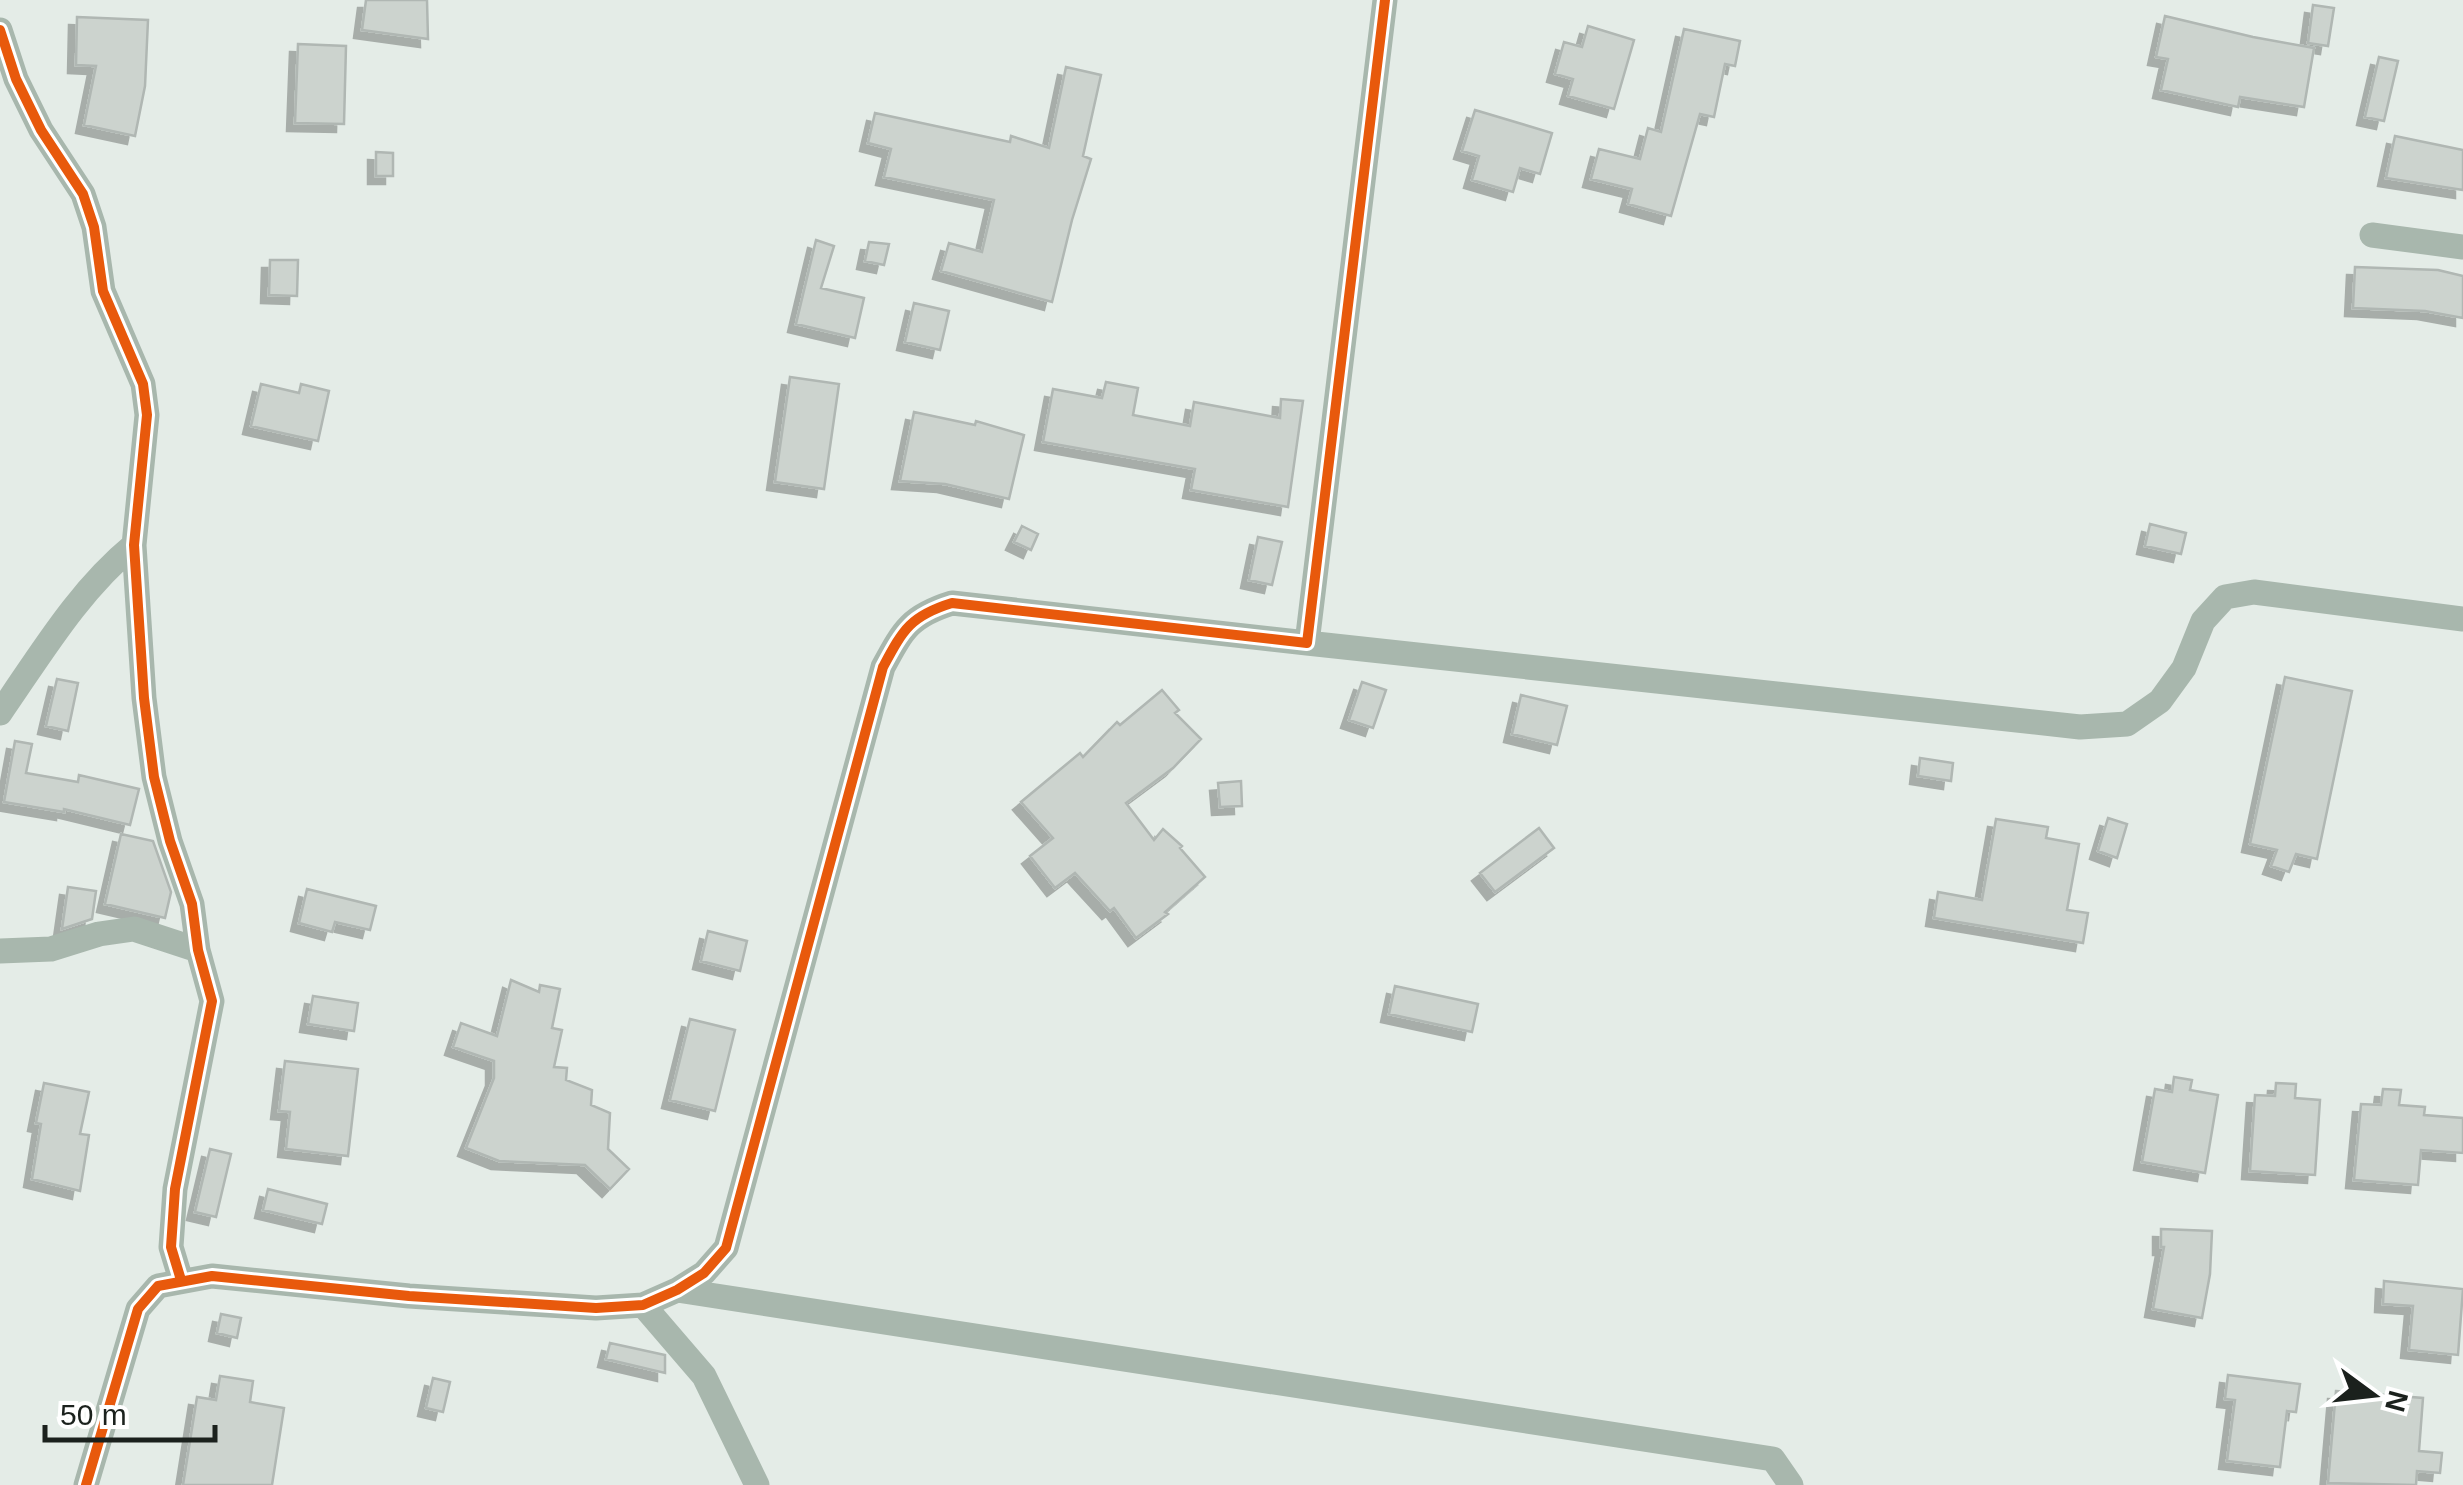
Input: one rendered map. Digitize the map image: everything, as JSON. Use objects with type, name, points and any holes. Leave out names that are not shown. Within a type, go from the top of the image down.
[{"type":"street","points":[[1307,643],[1385,0]]},
{"type":"street","points":[[0,30],[16,78],[41,130],[83,194],[94,227],[102,292],[143,384],[147,415],[134,545],[154,777],[192,904],[198,950],[212,1001],[175,1189],[171,1247],[182,1280]]},
{"type":"street","points":[[2372,235],[2463,247]]},
{"type":"street","points":[[0,713],[105,568],[134,545]]},
{"type":"street","points":[[86,1485],[138,1309],[158,1286],[212,1276],[428,1298],[596,1308],[643,1304],[677,1290],[704,1272],[726,1248],[884,667],[904,628],[927,611],[952,603],[2080,727],[2126,724],[2160,701],[2184,668],[2203,622],[2224,597],[2254,592],[2463,619]]},
{"type":"street","points":[[0,951],[51,949],[99,934],[134,929],[198,950]]},
{"type":"street","points":[[677,1290],[1773,1459],[1791,1485]]},
{"type":"street","points":[[643,1304],[704,1376],[757,1485]]},
{"type":"building","points":[[366,0],[427,0],[428,39],[362,30]]},
{"type":"building","points":[[2313,5],[2334,8],[2328,46],[2308,43]]},
{"type":"building","points":[[2165,16],[2314,48],[2304,107],[2240,97],[2238,107],[2161,90],[2168,59],[2156,57]]},
{"type":"building","points":[[77,17],[148,20],[145,86],[135,136],[84,125],[96,66],[76,65]]},
{"type":"building","points":[[1588,26],[1634,40],[1614,109],[1568,96],[1573,79],[1555,74],[1564,42],[1582,47]]},
{"type":"building","points":[[1684,29],[1740,41],[1735,66],[1725,64],[1714,117],[1700,114],[1671,216],[1628,204],[1632,189],[1591,179],[1599,149],[1640,159],[1648,128],[1661,132]]},
{"type":"building","points":[[298,44],[346,46],[344,124],[295,123]]},
{"type":"building","points":[[2379,57],[2398,61],[2384,121],[2365,117]]},
{"type":"building","points":[[1066,67],[1101,75],[1083,156],[1091,159],[1052,302],[941,271],[949,243],[982,252],[994,200],[884,177],[891,149],[868,143],[875,113],[1010,142],[1011,136],[1049,148]]},
{"type":"building","points":[[1475,110],[1552,133],[1540,174],[1520,168],[1513,192],[1472,180],[1479,156],[1462,151]]},
{"type":"building","points":[[2395,136],[2463,150],[2463,190],[2386,178]]},
{"type":"building","points":[[376,152],[393,153],[393,176],[376,176]]},
{"type":"building","points":[[816,240],[834,246],[821,288],[864,298],[855,338],[796,324]]},
{"type":"building","points":[[869,242],[889,244],[884,265],[865,261]]},
{"type":"building","points":[[270,260],[298,260],[297,296],[269,295]]},
{"type":"building","points":[[2355,267],[2438,270],[2463,276],[2463,318],[2425,311],[2353,308]]},
{"type":"building","points":[[914,303],[949,311],[940,350],[905,342]]},
{"type":"building","points":[[790,377],[839,384],[824,489],[775,482]]},
{"type":"building","points":[[1106,382],[1138,388],[1133,415],[1190,426],[1194,402],[1280,418],[1281,399],[1303,401],[1288,507],[1191,490],[1195,469],[1043,442],[1053,389],[1102,398]]},
{"type":"building","points":[[261,384],[299,393],[301,384],[329,391],[318,441],[251,426]]},
{"type":"building","points":[[914,412],[975,425],[976,421],[1024,435],[1009,499],[945,484],[900,481]]},
{"type":"building","points":[[2150,524],[2186,533],[2181,554],[2145,546]]},
{"type":"building","points":[[1022,526],[1038,534],[1031,550],[1014,542]]},
{"type":"building","points":[[1258,537],[1282,542],[1272,585],[1249,580]]},
{"type":"building","points":[[2285,677],[2352,691],[2317,859],[2296,854],[2289,872],[2271,866],[2277,850],[2250,844]]},
{"type":"building","points":[[57,679],[78,683],[68,731],[46,726]]},
{"type":"building","points":[[1362,682],[1386,690],[1373,728],[1349,720]]},
{"type":"building","points":[[1162,690],[1179,710],[1175,713],[1201,739],[1173,768],[1126,803],[1154,840],[1163,829],[1182,846],[1205,877],[1165,912],[1168,914],[1136,938],[1114,908],[1110,911],[1075,873],[1055,888],[1030,856],[1053,838],[1021,802],[1080,753],[1083,757],[1117,722],[1120,725]]},
{"type":"building","points":[[1521,695],[1567,706],[1557,745],[1512,734]]},
{"type":"building","points":[[15,741],[32,744],[26,773],[78,782],[79,775],[139,789],[130,825],[64,809],[4,802]]},
{"type":"building","points":[[1920,758],[1953,763],[1951,781],[1918,776]]},
{"type":"building","points":[[1241,781],[1242,806],[1220,807],[1218,783]]},
{"type":"building","points":[[2108,818],[2127,824],[2117,858],[2098,851]]},
{"type":"building","points":[[1996,819],[2048,827],[2046,838],[2079,844],[2067,910],[2088,913],[2083,943],[1934,918],[1938,892],[1982,900]]},
{"type":"building","points":[[1539,828],[1554,848],[1495,892],[1480,873]]},
{"type":"building","points":[[121,834],[153,841],[171,892],[165,918],[105,904]]},
{"type":"building","points":[[68,887],[96,891],[92,919],[62,929]]},
{"type":"building","points":[[307,889],[376,906],[370,930],[335,922],[332,932],[299,923]]},
{"type":"building","points":[[708,931],[747,941],[740,971],[701,961]]},
{"type":"building","points":[[511,980],[539,992],[540,985],[560,989],[552,1028],[562,1030],[554,1067],[567,1068],[566,1080],[592,1090],[591,1105],[610,1113],[608,1149],[629,1169],[610,1189],[585,1165],[499,1161],[466,1148],[494,1078],[494,1061],[453,1047],[461,1023],[497,1036]]},
{"type":"building","points":[[1395,986],[1478,1004],[1472,1032],[1389,1014]]},
{"type":"building","points":[[313,996],[358,1003],[354,1031],[308,1024]]},
{"type":"building","points":[[690,1019],[735,1030],[715,1111],[670,1100]]},
{"type":"building","points":[[285,1061],[358,1069],[348,1156],[286,1149],[290,1112],[279,1111]]},
{"type":"building","points":[[2174,1077],[2192,1080],[2190,1090],[2218,1095],[2205,1173],[2142,1162],[2155,1089],[2172,1092]]},
{"type":"building","points":[[44,1083],[89,1092],[80,1134],[89,1135],[80,1191],[32,1179]]},
{"type":"building","points":[[2276,1083],[2296,1084],[2295,1098],[2320,1100],[2315,1175],[2250,1171],[2255,1095],[2275,1096]]},
{"type":"building","points":[[2383,1089],[2401,1090],[2399,1105],[2425,1107],[2424,1115],[2463,1118],[2463,1153],[2421,1150],[2418,1185],[2354,1180],[2361,1104],[2381,1105]]},
{"type":"building","points":[[210,1149],[231,1154],[216,1217],[195,1212]]},
{"type":"building","points":[[268,1189],[327,1204],[322,1224],[263,1210]]},
{"type":"building","points":[[2161,1229],[2212,1231],[2202,1318],[2153,1309],[2164,1247]]},
{"type":"building","points":[[2384,1281],[2463,1289],[2458,1355],[2409,1350],[2413,1306],[2383,1304]]},
{"type":"building","points":[[221,1314],[241,1318],[237,1338],[217,1333]]},
{"type":"building","points":[[610,1343],[665,1355],[665,1373],[606,1359]]},
{"type":"building","points":[[2228,1375],[2300,1384],[2296,1412],[2287,1411],[2280,1467],[2227,1461],[2235,1400],[2225,1399]]},
{"type":"building","points":[[220,1376],[253,1381],[250,1402],[284,1408],[272,1485],[183,1485],[197,1397],[216,1400]]},
{"type":"building","points":[[433,1378],[450,1382],[443,1412],[426,1408]]},
{"type":"building","points":[[2336,1391],[2423,1398],[2419,1451],[2442,1453],[2440,1473],[2417,1471],[2416,1485],[2328,1483]]},
{"type":"cycle path","points":[[86,1485],[138,1309],[158,1286],[212,1276],[409,1296],[596,1308],[643,1305],[704,1273],[726,1248],[883,667],[917,619],[952,603],[1307,643],[1385,0]]},
{"type":"cycle path","points":[[0,30],[16,79],[41,130],[83,194],[94,227],[103,291],[143,384],[147,415],[134,545],[144,698],[154,777],[170,841],[192,904],[198,950],[212,1001],[175,1189],[171,1247],[181,1280]]}]
